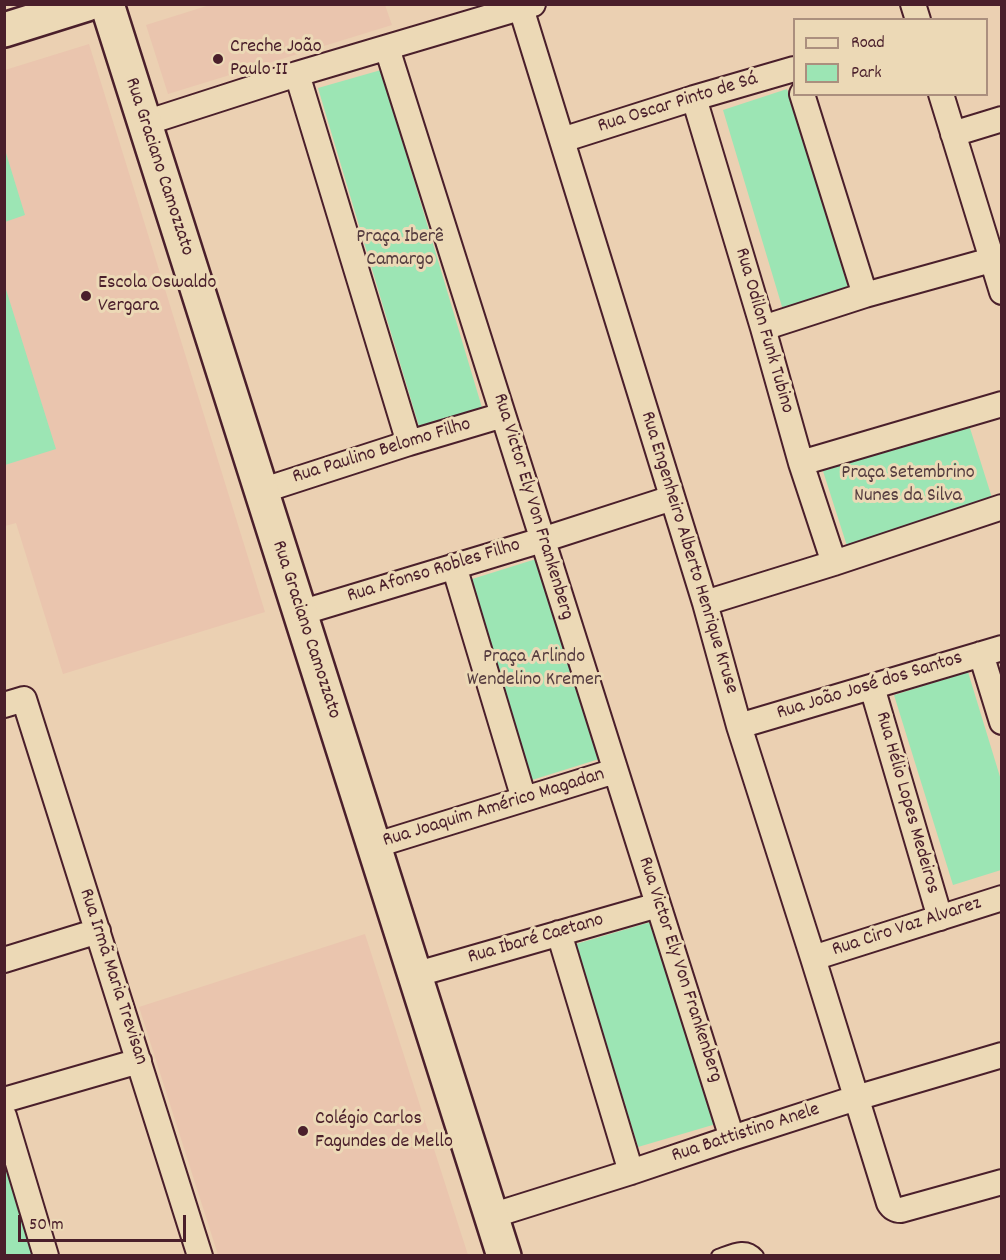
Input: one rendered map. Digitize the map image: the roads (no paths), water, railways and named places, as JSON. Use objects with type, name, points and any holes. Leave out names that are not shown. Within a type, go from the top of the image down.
[{"type":"street","points":[[4,30],[49,10],[87,4]]},
{"type":"street","name":"Rua Graciano Camozzato","points":[[107,4],[504,1256]]},
{"type":"street","points":[[145,123],[297,74],[527,6]]},
{"type":"street","name":"Rua Engenheiro Alberto Henrique Kruse","points":[[527,6],[562,140],[705,603],[739,726],[889,1203],[892,1208],[901,1210],[1002,1182]]},
{"type":"street","name":"Rua Victor Ely Von Frankenberg","points":[[387,48],[732,1138]]},
{"type":"street","name":"Rua Oscar Pinto de Sá","points":[[562,140],[793,69]]},
{"type":"street","points":[[297,74],[409,443]]},
{"type":"street","points":[[803,96],[865,295]]},
{"type":"street","points":[[942,96],[997,259],[1002,292]]},
{"type":"street","name":"Rua Odilon Funk Tubino","points":[[694,98],[801,463],[834,563]]},
{"type":"street","points":[[953,134],[1002,119]]},
{"type":"street","points":[[763,328],[865,295],[997,259]]},
{"type":"street","points":[[801,463],[1002,404]]},
{"type":"street","name":"Rua Paulino Belomo Filho","points":[[261,491],[503,415]]},
{"type":"street","name":"Rua Afonso Robles Filho","points":[[300,613],[672,498]]},
{"type":"street","points":[[705,603],[1002,507]]},
{"type":"street","points":[[454,566],[524,799]]},
{"type":"street","points":[[991,651],[1002,722]]},
{"type":"street","name":"Rua João José dos Santos","points":[[739,726],[991,651]]},
{"type":"street","name":"Rua Hélio Lopes Medeiros","points":[[872,687],[940,918]]},
{"type":"street","name":"Rua Irmã Maria Trevisan","points":[[14,702],[98,931],[200,1256]]},
{"type":"street","name":"Rua Joaquim Américo Magadan","points":[[373,846],[615,771]]},
{"type":"street","name":"Rua Ciro Vaz Alvarez","points":[[813,958],[1002,898]]},
{"type":"street","name":"Rua Ibaré Caetano","points":[[414,975],[658,905]]},
{"type":"street","points":[[4,960],[98,931]]},
{"type":"street","points":[[559,933],[632,1172]]},
{"type":"street","name":"Rua Battistino Anele","points":[[491,1216],[856,1098],[1002,1055]]},
{"type":"street","points":[[4,1100],[139,1061]]},
{"type":"street","points":[[4,1116],[46,1256]]},
{"type":"lane","points":[[718,1256],[745,1248],[752,1250],[757,1256]]},
{"type":"place","name":"Creche João Paulo II","points":[[218,59]]},
{"type":"place","name":"Escola Oswaldo Vergara","points":[[86,296]]},
{"type":"place","name":"Colégio Carlos Fagundes de Mello","points":[[303,1131]]},
{"type":"park label","name":"Praça Iberê Camargo","points":[[400,250]]},
{"type":"park label","name":"Praça Setembrino Nunes da Silva","points":[[908,486]]},
{"type":"park label","name":"Praça Arlindo Wendelino Kremer","points":[[534,670]]}]
